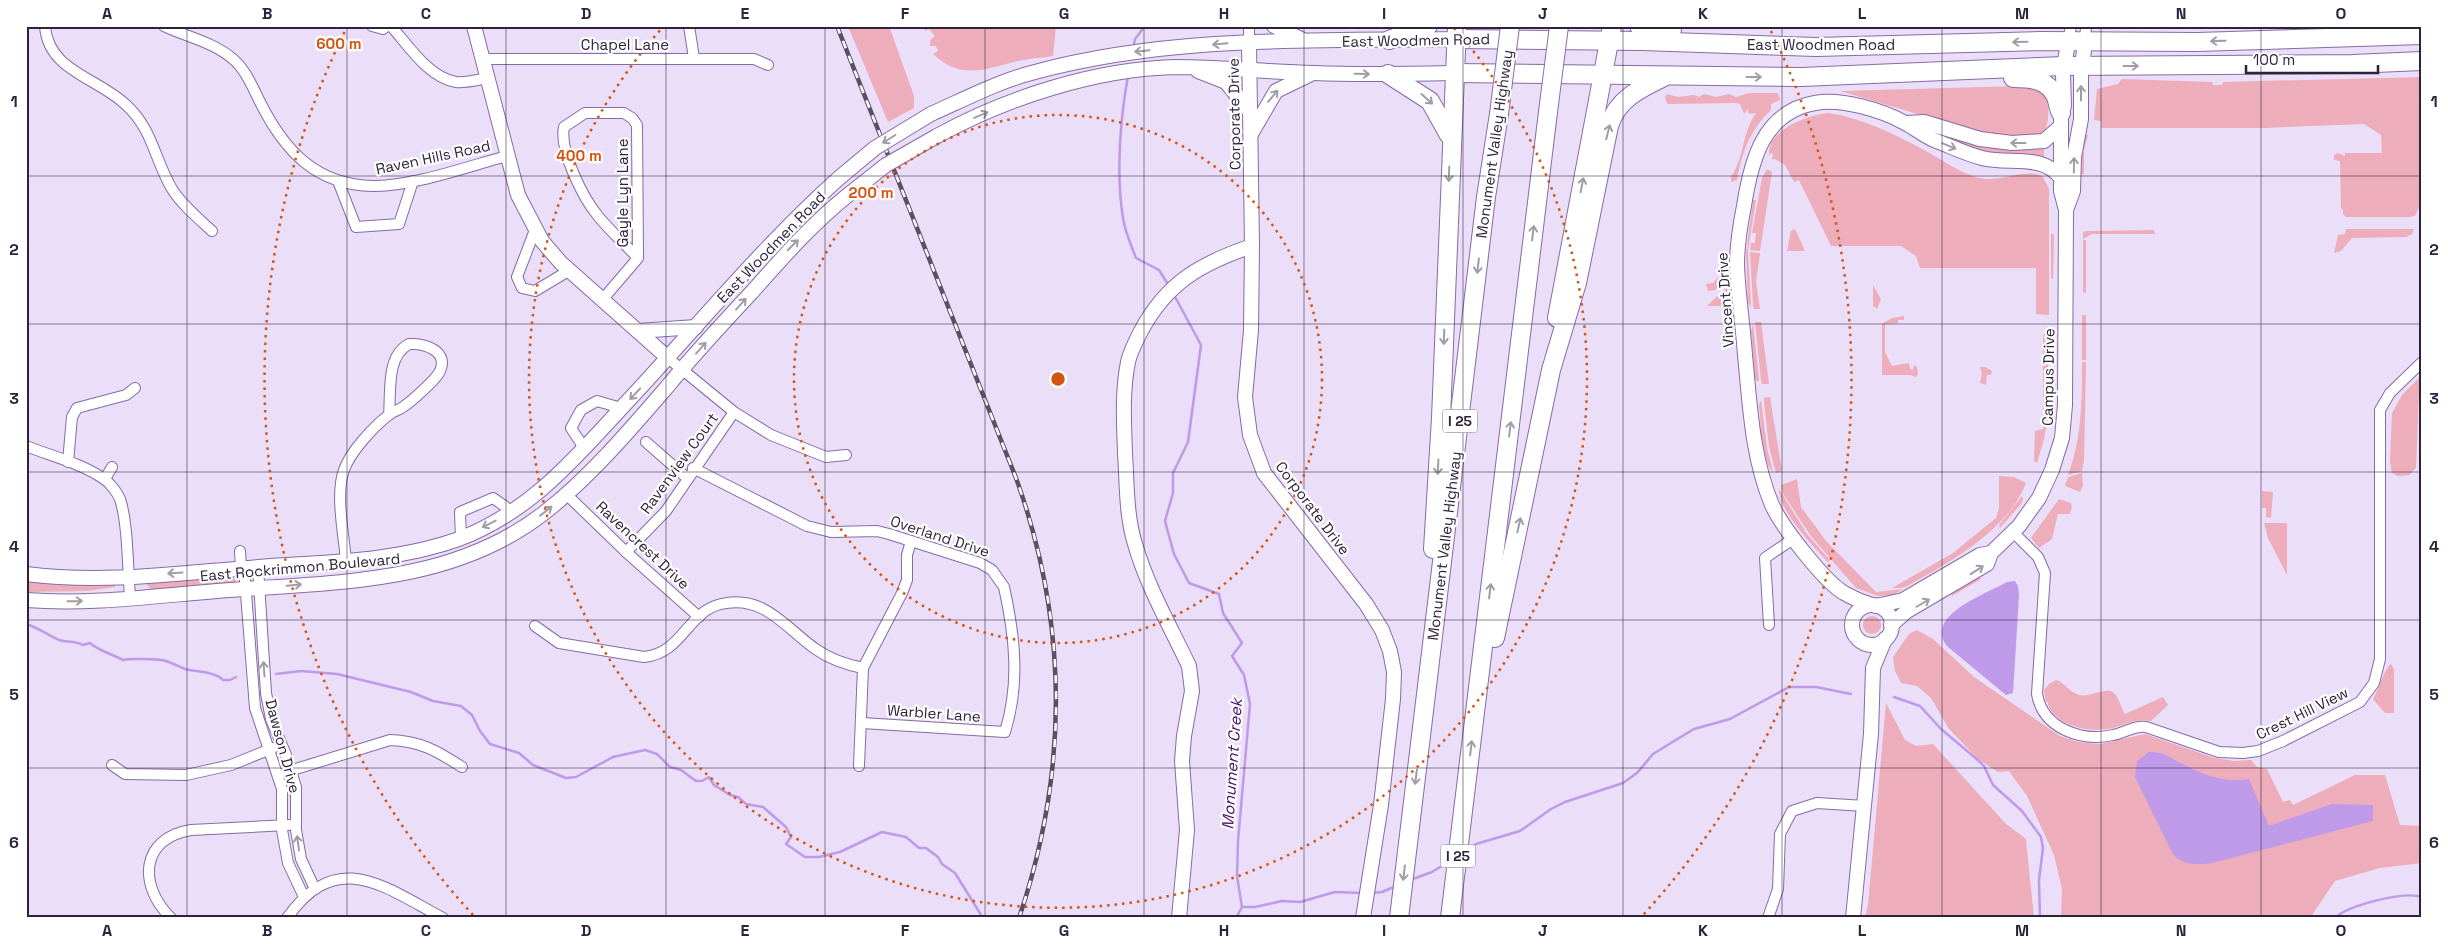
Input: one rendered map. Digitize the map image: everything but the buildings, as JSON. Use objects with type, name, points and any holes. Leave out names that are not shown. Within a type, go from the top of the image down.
[{"type":"highway","points":[[1389,40],[1428,26]]},
{"type":"highway","name":"Monument Valley Highway","points":[[1399,918],[1485,207],[1510,26]]},
{"type":"highway","name":"I 25","points":[[1450,912],[1559,26]]},
{"type":"highway","points":[[1638,26],[1653,30],[1714,32],[1727,35],[1744,44]]},
{"type":"highway","points":[[1422,729],[1425,641],[1441,418],[1456,33]]},
{"type":"highway","name":"East Woodmen Road","points":[[1456,33],[1611,34],[1744,44],[1816,47],[2077,34],[2206,42],[2422,35]]},
{"type":"highway","points":[[1551,370],[1552,346],[1611,34]]},
{"type":"highway","name":"East Woodmen Road","points":[[1454,73],[1791,77],[1912,74],[2064,66],[2353,64],[2422,61]]},
{"type":"highway","points":[[1388,74],[1430,101],[1441,116],[1451,138]]},
{"type":"highway","points":[[1912,74],[1926,80],[2034,80],[2051,88],[2056,97],[2061,120]]},
{"type":"highway","points":[[1474,726],[1492,654],[1551,370],[1577,283],[1611,120],[1616,110],[1628,98],[1668,76]]},
{"type":"street","points":[[45,26],[49,46],[56,57],[114,94],[138,118],[147,130],[172,188],[212,231]]},
{"type":"street","name":"Raven Hills Road","points":[[164,26],[212,46],[233,59],[250,82],[282,140],[305,163],[338,181],[374,186],[413,181],[507,156]]},
{"type":"street","points":[[372,26],[383,29],[389,26],[431,69],[444,79],[457,82],[487,78]]},
{"type":"street","points":[[474,26],[518,194],[542,241],[570,270],[668,358],[734,412],[772,435],[826,457],[846,455]]},
{"type":"street","points":[[689,26],[694,58]]},
{"type":"street","points":[[1249,26],[1249,42]]},
{"type":"street","points":[[1274,26],[1306,42]]},
{"type":"street","name":"East Woodmen Road","points":[[668,358],[777,236],[839,178],[875,148],[931,114],[987,89],[1034,72],[1100,56],[1249,42],[1389,40],[1456,33]]},
{"type":"street","name":"Campus Drive","points":[[2066,210],[2073,191],[2074,152],[2081,119],[2082,66],[2077,34]]},
{"type":"street","name":"Campus Drive","points":[[1891,625],[1907,611],[1989,561],[1991,553],[2030,512],[2042,492],[2056,460],[2062,438],[2065,405],[2066,210],[2062,196],[2061,178],[2061,120],[2064,106],[2064,66],[2077,34]]},
{"type":"street","name":"Corporate Drive","points":[[1249,42],[1252,246],[1251,330],[1245,397],[1250,435],[1264,473],[1366,604],[1382,630],[1390,651],[1394,672],[1393,699],[1381,804],[1363,918]]},
{"type":"street","name":"Chapel Lane","points":[[482,59],[754,59],[768,64]]},
{"type":"street","name":"East Woodmen Road","points":[[682,370],[786,253],[848,194],[886,166],[937,136],[997,108],[1059,87],[1099,77],[1174,68],[1249,69],[1313,73],[1454,73]]},
{"type":"street","points":[[1190,68],[1226,82],[1250,112]]},
{"type":"street","points":[[1250,137],[1276,91],[1313,73]]},
{"type":"street","name":"Vincent Drive","points":[[1874,606],[1844,593],[1793,539],[1778,518],[1756,455],[1737,267],[1738,238],[1753,158],[1762,140],[1776,122],[1792,110],[1814,103],[1832,101],[1850,104],[1906,123],[1917,132],[1975,156],[1998,161],[2041,163],[2053,170],[2061,178]]},
{"type":"street","name":"Gayle Lyn Lane","points":[[603,299],[638,258],[637,125],[632,118],[624,113],[585,113],[564,127],[563,134],[572,170],[597,214],[638,258]]},
{"type":"street","name":"Vincent Drive","points":[[1906,123],[1924,122],[1980,139],[2012,143],[2044,141],[2061,120]]},
{"type":"street","points":[[338,181],[356,227],[399,224],[413,181]]},
{"type":"street","points":[[536,230],[517,277],[522,288],[528,291],[535,291],[570,270]]},
{"type":"street","points":[[1179,918],[1187,830],[1182,754],[1191,705],[1191,677],[1188,666],[1144,570],[1130,525],[1123,405],[1128,360],[1148,318],[1163,298],[1182,280],[1219,257],[1252,246]]},
{"type":"street","points":[[638,331],[696,327]]},
{"type":"street","points":[[346,561],[340,489],[343,471],[352,452],[389,415],[404,407],[439,374],[442,365],[440,356],[429,345],[408,344],[397,352],[393,366],[389,415]]},
{"type":"street","name":"East Rockrimmon Boulevard","points":[[26,574],[67,578],[128,576],[346,561],[422,550],[461,538],[513,512],[560,475],[668,358]]},
{"type":"street","name":"Crest Hill View","points":[[2013,532],[2038,557],[2046,574],[2037,694],[2042,710],[2051,722],[2062,729],[2092,737],[2113,735],[2137,727],[2146,727],[2226,753],[2250,752],[2274,745],[2360,702],[2371,689],[2377,677],[2380,659],[2380,410],[2390,393],[2422,362]]},
{"type":"street","name":"East Rockrimmon Boulevard","points":[[26,600],[77,602],[383,578],[432,568],[470,556],[507,539],[544,513],[566,494],[632,427],[682,370]]},
{"type":"street","points":[[68,462],[72,417],[77,408],[126,395],[136,388]]},
{"type":"street","points":[[584,448],[572,428],[582,410],[597,401],[621,408]]},
{"type":"street","name":"Ravenview Court","points":[[626,552],[666,511],[693,468],[734,412]]},
{"type":"street","points":[[646,442],[687,478]]},
{"type":"street","points":[[26,446],[68,462],[104,479],[120,499],[130,598]]},
{"type":"street","points":[[104,479],[112,467]]},
{"type":"street","name":"Overland Drive","points":[[693,468],[818,530],[831,532],[877,531],[980,563],[995,573],[1004,587],[1016,656],[1012,710],[1004,732]]},
{"type":"street","name":"Ravencrest Drive","points":[[566,494],[626,552],[699,617]]},
{"type":"street","points":[[461,538],[460,512],[493,498],[513,512]]},
{"type":"street","points":[[1769,625],[1765,558],[1793,539]]},
{"type":"street","points":[[859,766],[863,668],[902,593],[906,580],[911,541]]},
{"type":"street","name":"Dawson Drive","points":[[240,551],[248,568],[252,589],[271,719],[282,744],[296,787],[297,825],[301,859],[315,889]]},
{"type":"street","name":"Campus Drive","points":[[1874,606],[1900,601],[1980,555],[1991,553]]},
{"type":"street","name":"Dawson Drive","points":[[252,589],[255,708],[278,774],[283,802],[283,826],[288,864],[304,897]]},
{"type":"street","name":"Vincent Drive","points":[[1844,593],[1853,619]]},
{"type":"street","points":[[535,626],[560,643],[644,657],[656,656],[674,645],[699,617],[719,604],[731,603],[764,609],[776,615],[825,655],[863,668]]},
{"type":"street","points":[[1853,918],[1873,706],[1873,668],[1891,625],[1887,613],[1874,606],[1862,608],[1853,619],[1854,634],[1862,642],[1873,668]]},
{"type":"street","points":[[1862,642],[1871,644],[1885,639]]},
{"type":"street","name":"Warbler Lane","points":[[862,723],[1004,732]]},
{"type":"street","points":[[278,774],[390,740],[404,740],[431,748],[462,767]]},
{"type":"street","points":[[112,765],[125,774],[186,776],[231,765],[282,744]]},
{"type":"street","points":[[1768,918],[1778,889],[1780,834],[1792,811],[1817,803],[1865,806]]},
{"type":"street","points":[[171,918],[153,893],[148,874],[153,854],[164,840],[178,832],[191,830],[297,825]]},
{"type":"street","points":[[287,918],[304,897],[315,889],[337,879],[359,878],[377,884],[443,918]]},
{"type":"shaded area","points":[[848,26],[889,26],[914,96],[914,108],[888,122]]},
{"type":"shaded area","points":[[923,26],[1056,26],[1053,56],[979,70],[961,70],[943,62],[933,54],[938,51],[936,46],[930,46],[930,40],[935,36],[929,29],[925,31]]},
{"type":"shaded area","points":[[2422,77],[2422,200],[2415,216],[2410,217],[2346,217],[2343,214],[2341,208],[2340,161],[2334,160],[2334,155],[2338,153],[2345,156],[2345,153],[2382,153],[2381,135],[2364,124],[2264,128],[2101,128],[2101,121],[2094,120],[2097,89],[2118,84],[2122,79],[2212,82],[2213,85],[2222,85],[2223,82]]},
{"type":"shaded area","points":[[2020,86],[2039,91],[2047,101],[2048,115],[2045,135],[1995,137],[1840,91]]},
{"type":"shaded area","points":[[1749,93],[1778,93],[1780,100],[1771,104],[1771,110],[1752,134],[1741,160],[1737,180],[1731,182],[1731,177],[1738,162],[1748,128],[1756,113],[1749,114],[1748,109],[1744,114],[1740,104],[1737,103],[1667,104],[1665,97],[1667,94],[1678,97],[1694,95],[1699,97],[1704,94],[1716,97],[1729,94],[1736,97]]},
{"type":"shaded area","points":[[1828,113],[1841,115],[1878,127],[1969,175],[1993,179],[2029,173],[2043,177],[2049,189],[2049,315],[2036,314],[2036,268],[1920,268],[1916,256],[1901,246],[1831,246],[1799,180],[1794,182],[1785,165],[1775,159],[1772,160],[1773,154],[1771,153],[1769,156],[1770,147],[1781,131],[1810,117]]},
{"type":"shaded area","points":[[2085,134],[2088,135],[2084,150],[2084,174],[2081,174],[2082,144]]},
{"type":"shaded area","points":[[1950,135],[2044,146],[2044,159],[1997,157],[1948,141]]},
{"type":"shaded area","points":[[1767,169],[1772,172],[1760,251],[1750,250],[1751,243],[1755,243],[1756,233],[1752,233],[1762,178]]},
{"type":"shaded area","points":[[1753,200],[1756,200],[1748,250],[1751,307],[1748,302],[1746,254]]},
{"type":"shaded area","points":[[1795,229],[1805,251],[1787,251],[1791,231]]},
{"type":"shaded area","points":[[2346,229],[2414,229],[2412,234],[2406,237],[2352,238],[2341,251],[2334,253],[2338,235],[2345,234]]},
{"type":"shaded area","points":[[2154,230],[2155,234],[2092,234],[2083,239],[2083,232],[2087,231]]},
{"type":"shaded area","points":[[2051,234],[2054,234],[2053,279],[2051,278]]},
{"type":"shaded area","points":[[2083,240],[2086,240],[2086,293],[2083,292]]},
{"type":"shaded area","points":[[1750,252],[1760,253],[1756,281],[1760,309],[1754,309],[1753,305]]},
{"type":"shaded area","points":[[1726,269],[1726,279],[1715,290],[1708,291],[1706,284],[1713,283]]},
{"type":"shaded area","points":[[1873,285],[1881,299],[1877,309],[1873,306]]},
{"type":"shaded area","points":[[1727,287],[1728,299],[1723,306],[1707,306]]},
{"type":"shaded area","points":[[2082,315],[2086,315],[2086,360],[2082,360]]},
{"type":"shaded area","points":[[1904,316],[1904,320],[1898,320],[1898,323],[1885,324],[1885,352],[1892,366],[1909,363],[1910,369],[1913,370],[1914,365],[1917,367],[1918,374],[1916,377],[1910,375],[1882,375],[1882,324],[1892,318]]},
{"type":"shaded area","points":[[1755,322],[1761,322],[1769,384],[1762,384],[1761,380]]},
{"type":"shaded area","points":[[1753,324],[1758,382],[1755,379],[1751,331]]},
{"type":"shaded area","points":[[2048,333],[2048,416],[2037,463],[2034,461],[2035,431],[2043,429],[2043,338],[2044,334]]},
{"type":"shaded area","points":[[2082,362],[2086,362],[2084,460],[2082,471],[2068,475],[2079,433]]},
{"type":"shaded area","points":[[1980,367],[1985,367],[1992,371],[1991,375],[1987,375],[1986,385],[1980,383],[1982,374]]},
{"type":"shaded area","points":[[2422,375],[2422,392],[2419,393],[2416,468],[2409,475],[2398,476],[2392,473],[2390,462],[2392,413],[2402,395]]},
{"type":"shaded area","points":[[1770,397],[1782,471],[1776,473],[1769,447],[1764,402],[1764,398]]},
{"type":"shaded area","points":[[1761,400],[1767,448],[1773,472],[1769,467],[1764,450],[1759,405]]},
{"type":"shaded area","points":[[2082,473],[2083,486],[2080,492],[2065,486],[2068,477]]},
{"type":"shaded area","points":[[1999,476],[2014,477],[2026,483],[2006,516],[1976,544],[1941,567],[1906,587],[1892,588],[1953,553],[1996,518],[1999,508]]},
{"type":"shaded area","points":[[1797,479],[1801,507],[1826,541],[1876,592],[1903,589],[1892,595],[1878,596],[1856,588],[1810,535],[1782,492],[1781,485]]},
{"type":"shaded area","points":[[1779,489],[1807,534],[1830,560],[1828,562],[1791,518],[1780,498]]},
{"type":"shaded area","points":[[2262,491],[2273,492],[2271,518],[2266,517],[2266,508],[2262,508]]},
{"type":"shaded area","points":[[2022,496],[2021,504],[2000,528],[1999,525]]},
{"type":"shaded area","points":[[2059,499],[2071,503],[2070,514],[2058,514],[2052,539],[2039,548],[2031,538]]},
{"type":"shaded area","points":[[2264,523],[2287,523],[2287,575],[2268,538]]},
{"type":"shaded area","points":[[234,576],[236,581],[234,584],[152,590],[147,585],[148,582]]},
{"type":"shaded area","points":[[1980,577],[1981,579],[1952,596],[1951,593]]},
{"type":"shaded area","points":[[26,579],[115,584],[115,587],[87,591],[26,592]]},
{"type":"shaded area","points":[[2015,581],[2018,586],[2019,595],[2013,693],[2006,695],[1948,647],[1942,636],[1943,625],[1960,607],[2007,582]]},
{"type":"shaded area","points":[[1872,616],[1878,619],[1881,625],[1878,631],[1872,634],[1866,631],[1863,625],[1866,619]]},
{"type":"shaded area","points":[[1917,630],[1933,639],[1974,677],[2060,736],[2078,742],[2100,744],[2145,734],[2215,758],[2234,761],[2251,760],[2257,767],[2267,769],[2283,802],[2290,800],[2293,805],[2355,775],[2385,775],[2400,825],[2422,826],[2422,863],[2380,868],[2335,881],[2312,915],[2301,918],[2061,918],[2062,889],[2054,855],[2027,796],[2009,771],[1998,772],[1978,759],[1949,729],[1931,698],[1917,686],[1901,683],[1895,671],[1893,657],[1909,634]]},
{"type":"shaded area","points":[[2391,664],[2394,669],[2394,713],[2385,713],[2373,699],[2386,670]]},
{"type":"shaded area","points":[[2056,680],[2079,695],[2111,691],[2116,695],[2125,714],[2163,697],[2168,705],[2151,721],[2136,721],[2106,729],[2084,729],[2069,724],[2057,717],[2053,714],[2048,702],[2046,702],[2044,690]]},
{"type":"shaded area","points":[[1886,703],[1905,740],[1916,746],[1933,744],[2006,824],[2026,839],[2034,918],[1865,918],[1868,905]]},
{"type":"shaded area","points":[[2149,752],[2163,754],[2216,778],[2249,779],[2269,826],[2332,804],[2373,805],[2373,821],[2212,863],[2186,863],[2173,854],[2135,777],[2137,761]]},
{"type":"waterway","name":"Monument Creek","points":[[1133,49],[1135,39],[1145,26]]},
{"type":"waterway","name":"Monument Creek","points":[[1128,76],[1123,110],[1119,166],[1124,223],[1136,258],[1159,270],[1169,286]]},
{"type":"waterway","name":"Monument Creek","points":[[1173,293],[1201,345],[1188,442],[1173,473],[1173,493],[1165,521],[1174,554],[1189,583],[1219,594],[1223,613],[1242,643],[1232,656],[1244,675],[1250,704],[1238,841],[1237,876],[1242,907],[1236,918]]},
{"type":"waterway","points":[[26,624],[59,640],[83,645],[90,643],[123,660],[163,660],[185,669],[215,675],[223,680],[230,680],[236,677]]},
{"type":"waterway","points":[[276,674],[301,671],[337,674],[411,692],[433,701],[461,706],[472,715],[480,731],[490,744],[519,753],[533,765],[566,778],[576,777],[613,757],[645,750],[657,754],[670,767],[681,770],[696,781],[702,781],[709,777],[714,785],[730,795],[738,797],[746,804],[763,807],[786,827],[791,837],[786,844],[805,857],[819,857],[840,852],[882,832],[906,837],[919,848],[926,848],[938,857],[942,864],[955,873],[983,918]]},
{"type":"waterway","points":[[1465,851],[1476,844],[1520,831],[1551,809],[1565,802],[1623,783],[1637,773],[1653,754],[1694,729],[1730,719],[1789,687],[1816,687],[1851,694]]},
{"type":"waterway","points":[[1894,697],[1920,706],[1941,729],[1979,761],[1984,766],[1993,785],[2022,811],[2041,837],[2043,848],[2039,880],[2040,918]]},
{"type":"waterway","points":[[1410,880],[1432,872],[1450,861]]},
{"type":"waterway","points":[[1371,893],[1382,892],[1396,886]]},
{"type":"waterway","points":[[1242,907],[1255,907],[1282,901],[1300,902],[1335,892],[1363,893]]},
{"type":"waterway","points":[[2335,918],[2352,908],[2377,900],[2403,896],[2422,897]]},
{"type":"railway","points":[[837,26],[1016,478],[1033,533],[1046,588],[1053,643],[1056,698],[1054,753],[1047,807],[1035,863],[1019,918]]}]
